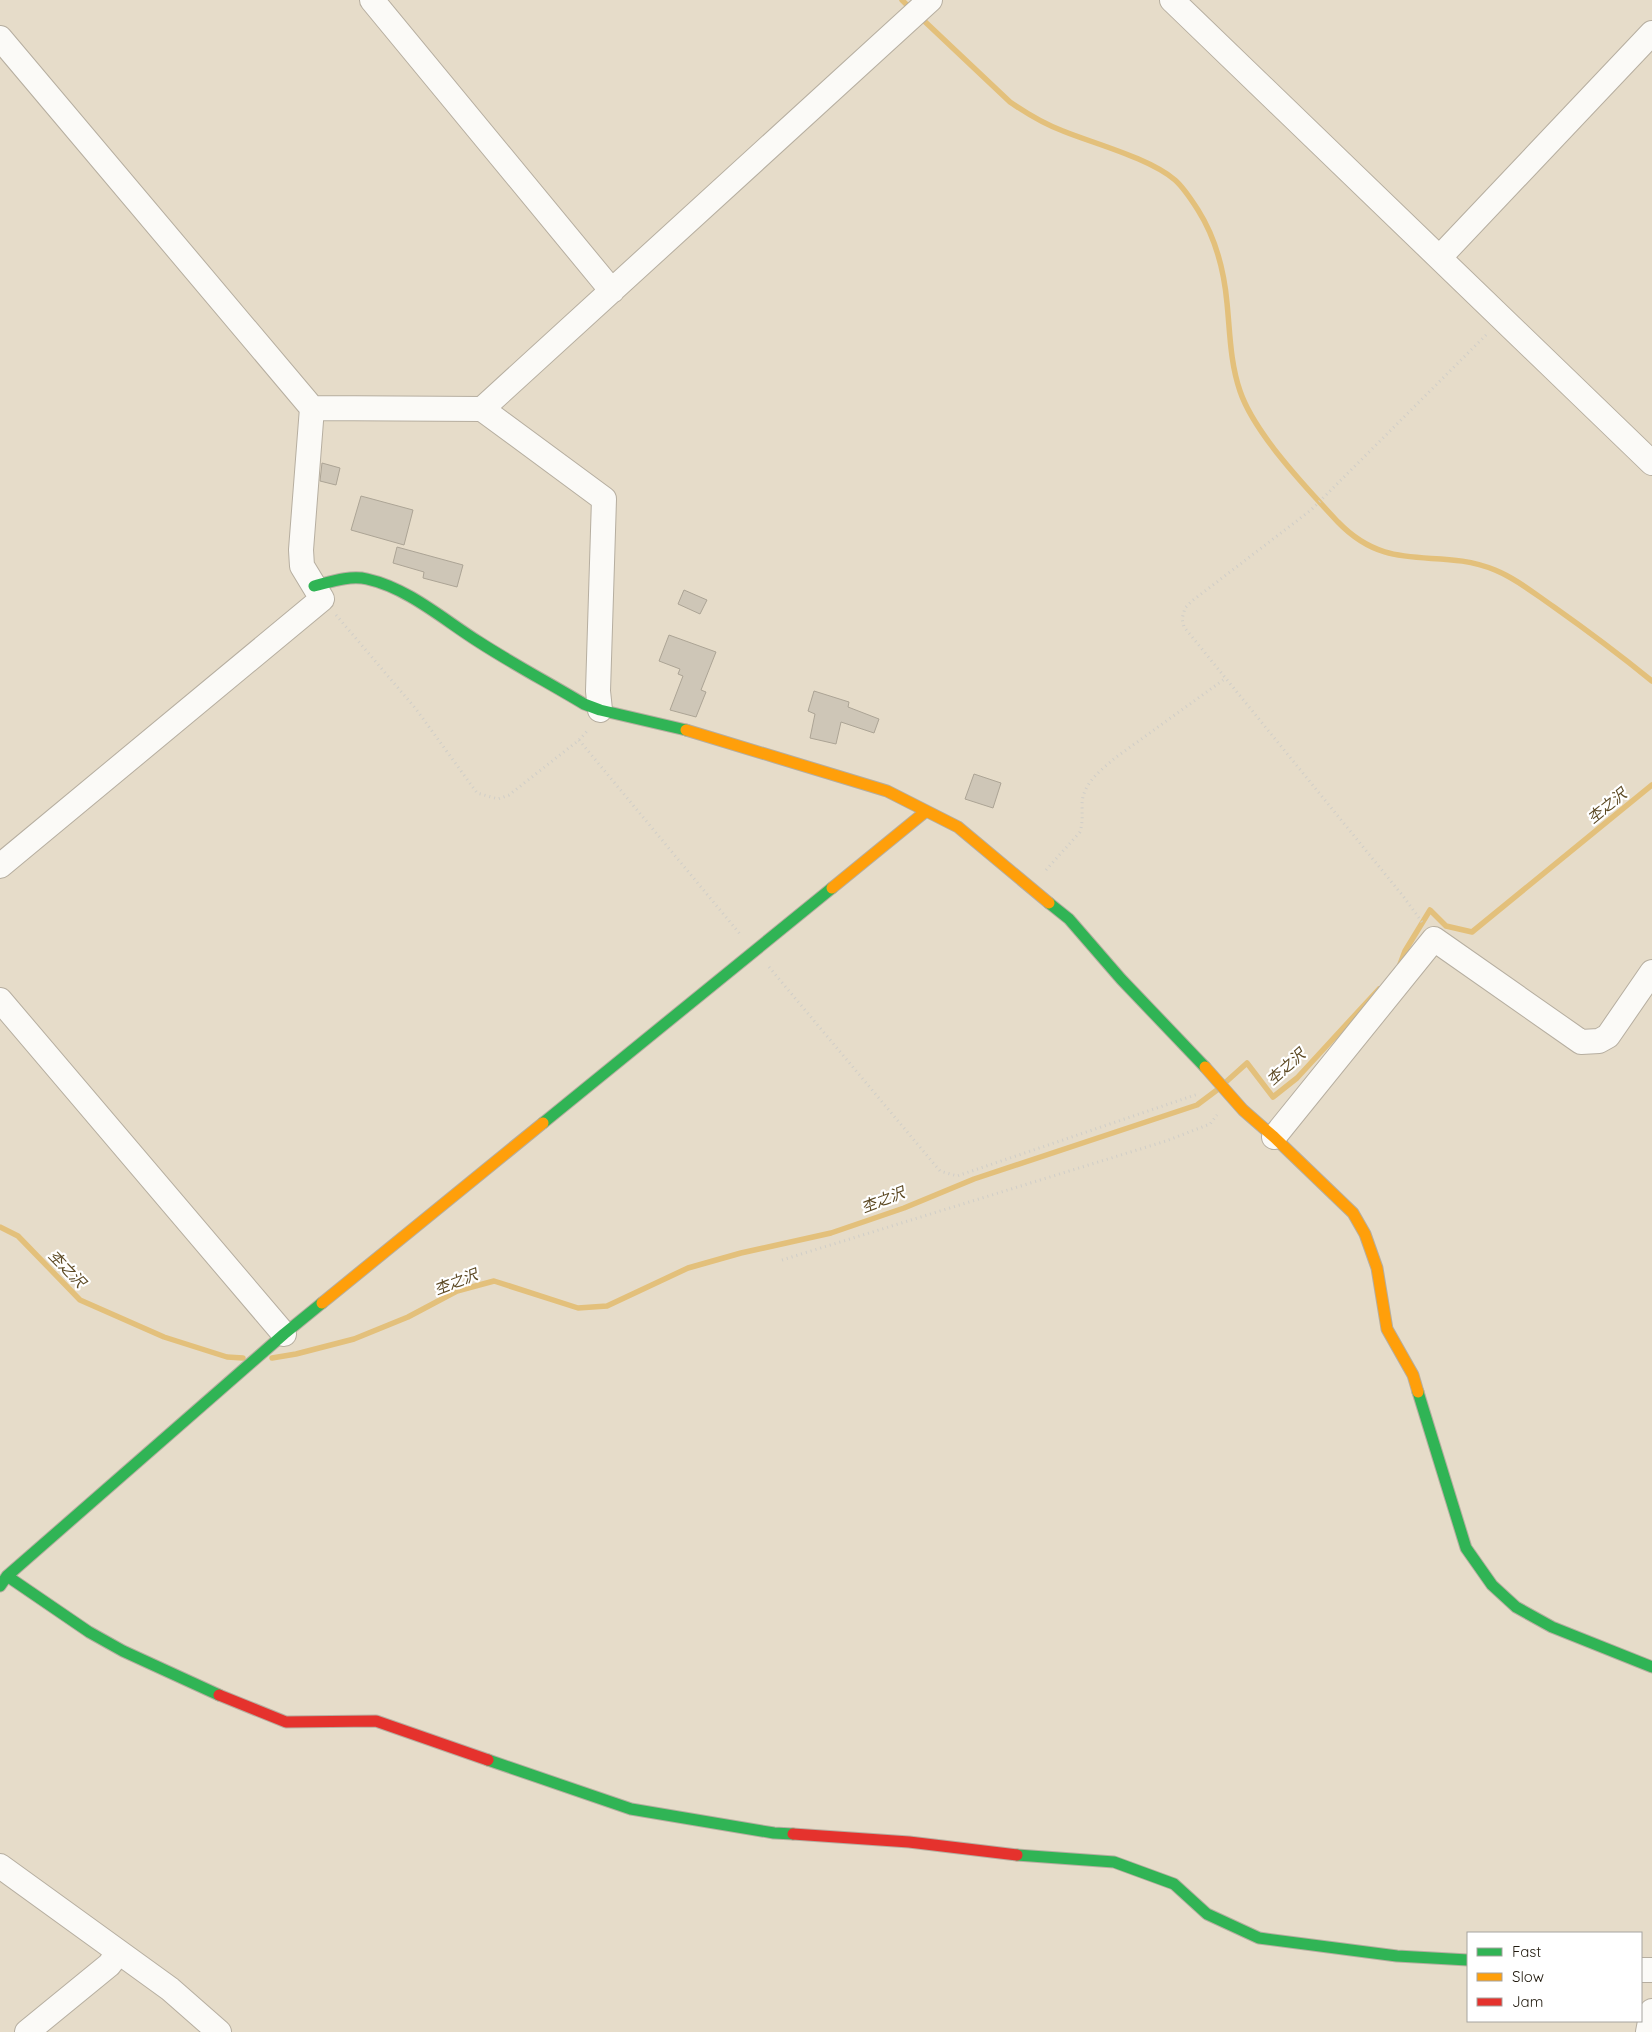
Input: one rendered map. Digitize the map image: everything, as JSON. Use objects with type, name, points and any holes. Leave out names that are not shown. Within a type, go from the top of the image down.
[{"type":"street","points":[[372,0],[612,291]]},
{"type":"street","points":[[482,409],[930,0]]},
{"type":"street","points":[[1172,0],[1652,463]]},
{"type":"street","points":[[1440,258],[1652,33]]},
{"type":"street","points":[[0,38],[312,408],[301,550],[302,566],[318,593]]},
{"type":"street","points":[[312,408],[482,409],[604,499],[598,691],[600,710]]},
{"type":"street","points":[[0,866],[330,582],[364,578],[378,582],[435,613],[479,642],[584,704],[600,710],[686,730],[887,791],[925,812],[958,827],[1068,919],[1121,979],[1191,1050],[1236,1102],[1352,1213],[1365,1234],[1377,1268],[1387,1330],[1413,1374],[1466,1548],[1476,1564],[1492,1585],[1516,1607],[1552,1627],[1652,1667]]},
{"type":"street","points":[[0,1586],[7,1576],[284,1334],[756,952],[925,812]]},
{"type":"street","points":[[1274,1137],[1434,939],[1580,1042],[1599,1041],[1608,1036],[1652,972]]},
{"type":"street","points":[[0,1000],[284,1334]]},
{"type":"street","points":[[7,1576],[89,1632],[123,1651],[230,1700],[286,1722],[376,1721],[631,1808],[774,1833],[909,1842],[1022,1856],[1114,1862],[1174,1884],[1208,1914],[1259,1938],[1397,1956],[1467,1960]]},
{"type":"street","points":[[0,1866],[170,1990],[219,2032]]},
{"type":"street","points":[[27,2032],[108,1966],[119,1952]]},
{"type":"street","points":[[1648,2032],[1652,2011]]},
{"type":"path","points":[[1434,939],[1403,896],[1184,626],[1182,619],[1185,608],[1204,591],[1311,510],[1502,319]]},
{"type":"path","points":[[318,593],[416,709],[477,793],[498,800],[509,795],[580,740],[600,710]]},
{"type":"path","points":[[1031,887],[1080,832],[1084,795],[1089,783],[1099,772],[1226,678]]},
{"type":"path","points":[[580,740],[940,1171],[957,1176],[1209,1090],[1218,1082]]},
{"type":"path","points":[[782,1260],[1166,1141],[1210,1124],[1218,1114],[1236,1102]]},
{"type":"building","points":[[322,463],[340,468],[336,485],[320,481]]},
{"type":"building","points":[[361,496],[413,510],[404,545],[351,530]]},
{"type":"building","points":[[397,547],[463,565],[457,587],[423,578],[424,572],[393,563]]},
{"type":"building","points":[[684,590],[707,600],[700,614],[678,604]]},
{"type":"building","points":[[669,635],[716,652],[701,690],[706,692],[696,717],[670,710],[683,676],[678,674],[680,669],[659,661]]},
{"type":"building","points":[[814,691],[849,702],[848,707],[879,719],[874,733],[841,722],[836,744],[810,738],[815,714],[808,711]]},
{"type":"building","points":[[974,774],[1001,783],[993,808],[965,799]]},
{"type":"waterway","points":[[902,0],[911,9]]},
{"type":"waterway","points":[[920,17],[1016,106],[1056,128],[1137,158],[1164,172],[1184,190],[1204,220],[1218,254],[1226,291],[1234,369],[1247,407],[1257,425],[1283,460],[1338,522],[1357,539],[1376,549],[1395,555],[1474,563],[1511,578],[1567,616],[1652,681]]},
{"type":"waterway","name":"杢之沢","points":[[1399,967],[1405,951],[1430,910],[1446,926],[1472,932],[1652,785]]},
{"type":"waterway","name":"杢之沢","points":[[1227,1081],[1247,1063],[1273,1097],[1297,1078],[1379,989]]},
{"type":"waterway","name":"杢之沢","points":[[272,1358],[296,1354],[354,1339],[408,1317],[457,1291],[494,1281],[578,1308],[607,1306],[688,1268],[741,1253],[831,1233],[904,1208],[974,1179],[1197,1105],[1217,1090]]},
{"type":"waterway","name":"杢之沢","points":[[0,1227],[18,1236],[80,1300],[164,1337],[227,1357],[243,1358]]},
{"type":"traffic: fast","points":[[314,586],[354,578],[382,583],[411,597],[492,650],[584,704],[600,710],[686,730]]},
{"type":"traffic: fast","points":[[543,1123],[832,888]]},
{"type":"traffic: fast","points":[[1049,903],[1069,919],[1121,979],[1205,1067]]},
{"type":"traffic: fast","points":[[0,1586],[7,1576],[322,1303]]},
{"type":"traffic: fast","points":[[1418,1392],[1466,1548],[1492,1585],[1516,1607],[1552,1627],[1652,1667]]},
{"type":"traffic: fast","points":[[7,1576],[89,1632],[123,1651],[219,1695]]},
{"type":"traffic: fast","points":[[488,1760],[631,1809],[774,1833],[793,1834]]},
{"type":"traffic: fast","points":[[1017,1855],[1114,1862],[1174,1884],[1207,1914],[1259,1938],[1397,1956],[1467,1960]]},
{"type":"traffic: slow","points":[[686,730],[887,791],[958,827],[1049,903]]},
{"type":"traffic: slow","points":[[832,888],[925,812]]},
{"type":"traffic: slow","points":[[1205,1067],[1243,1110],[1353,1213],[1365,1234],[1377,1268],[1387,1329],[1413,1375],[1418,1392]]},
{"type":"traffic: slow","points":[[322,1303],[543,1123]]},
{"type":"traffic: jam","points":[[219,1695],[286,1722],[376,1721],[488,1760]]},
{"type":"traffic: jam","points":[[793,1834],[909,1842],[1017,1855]]}]
